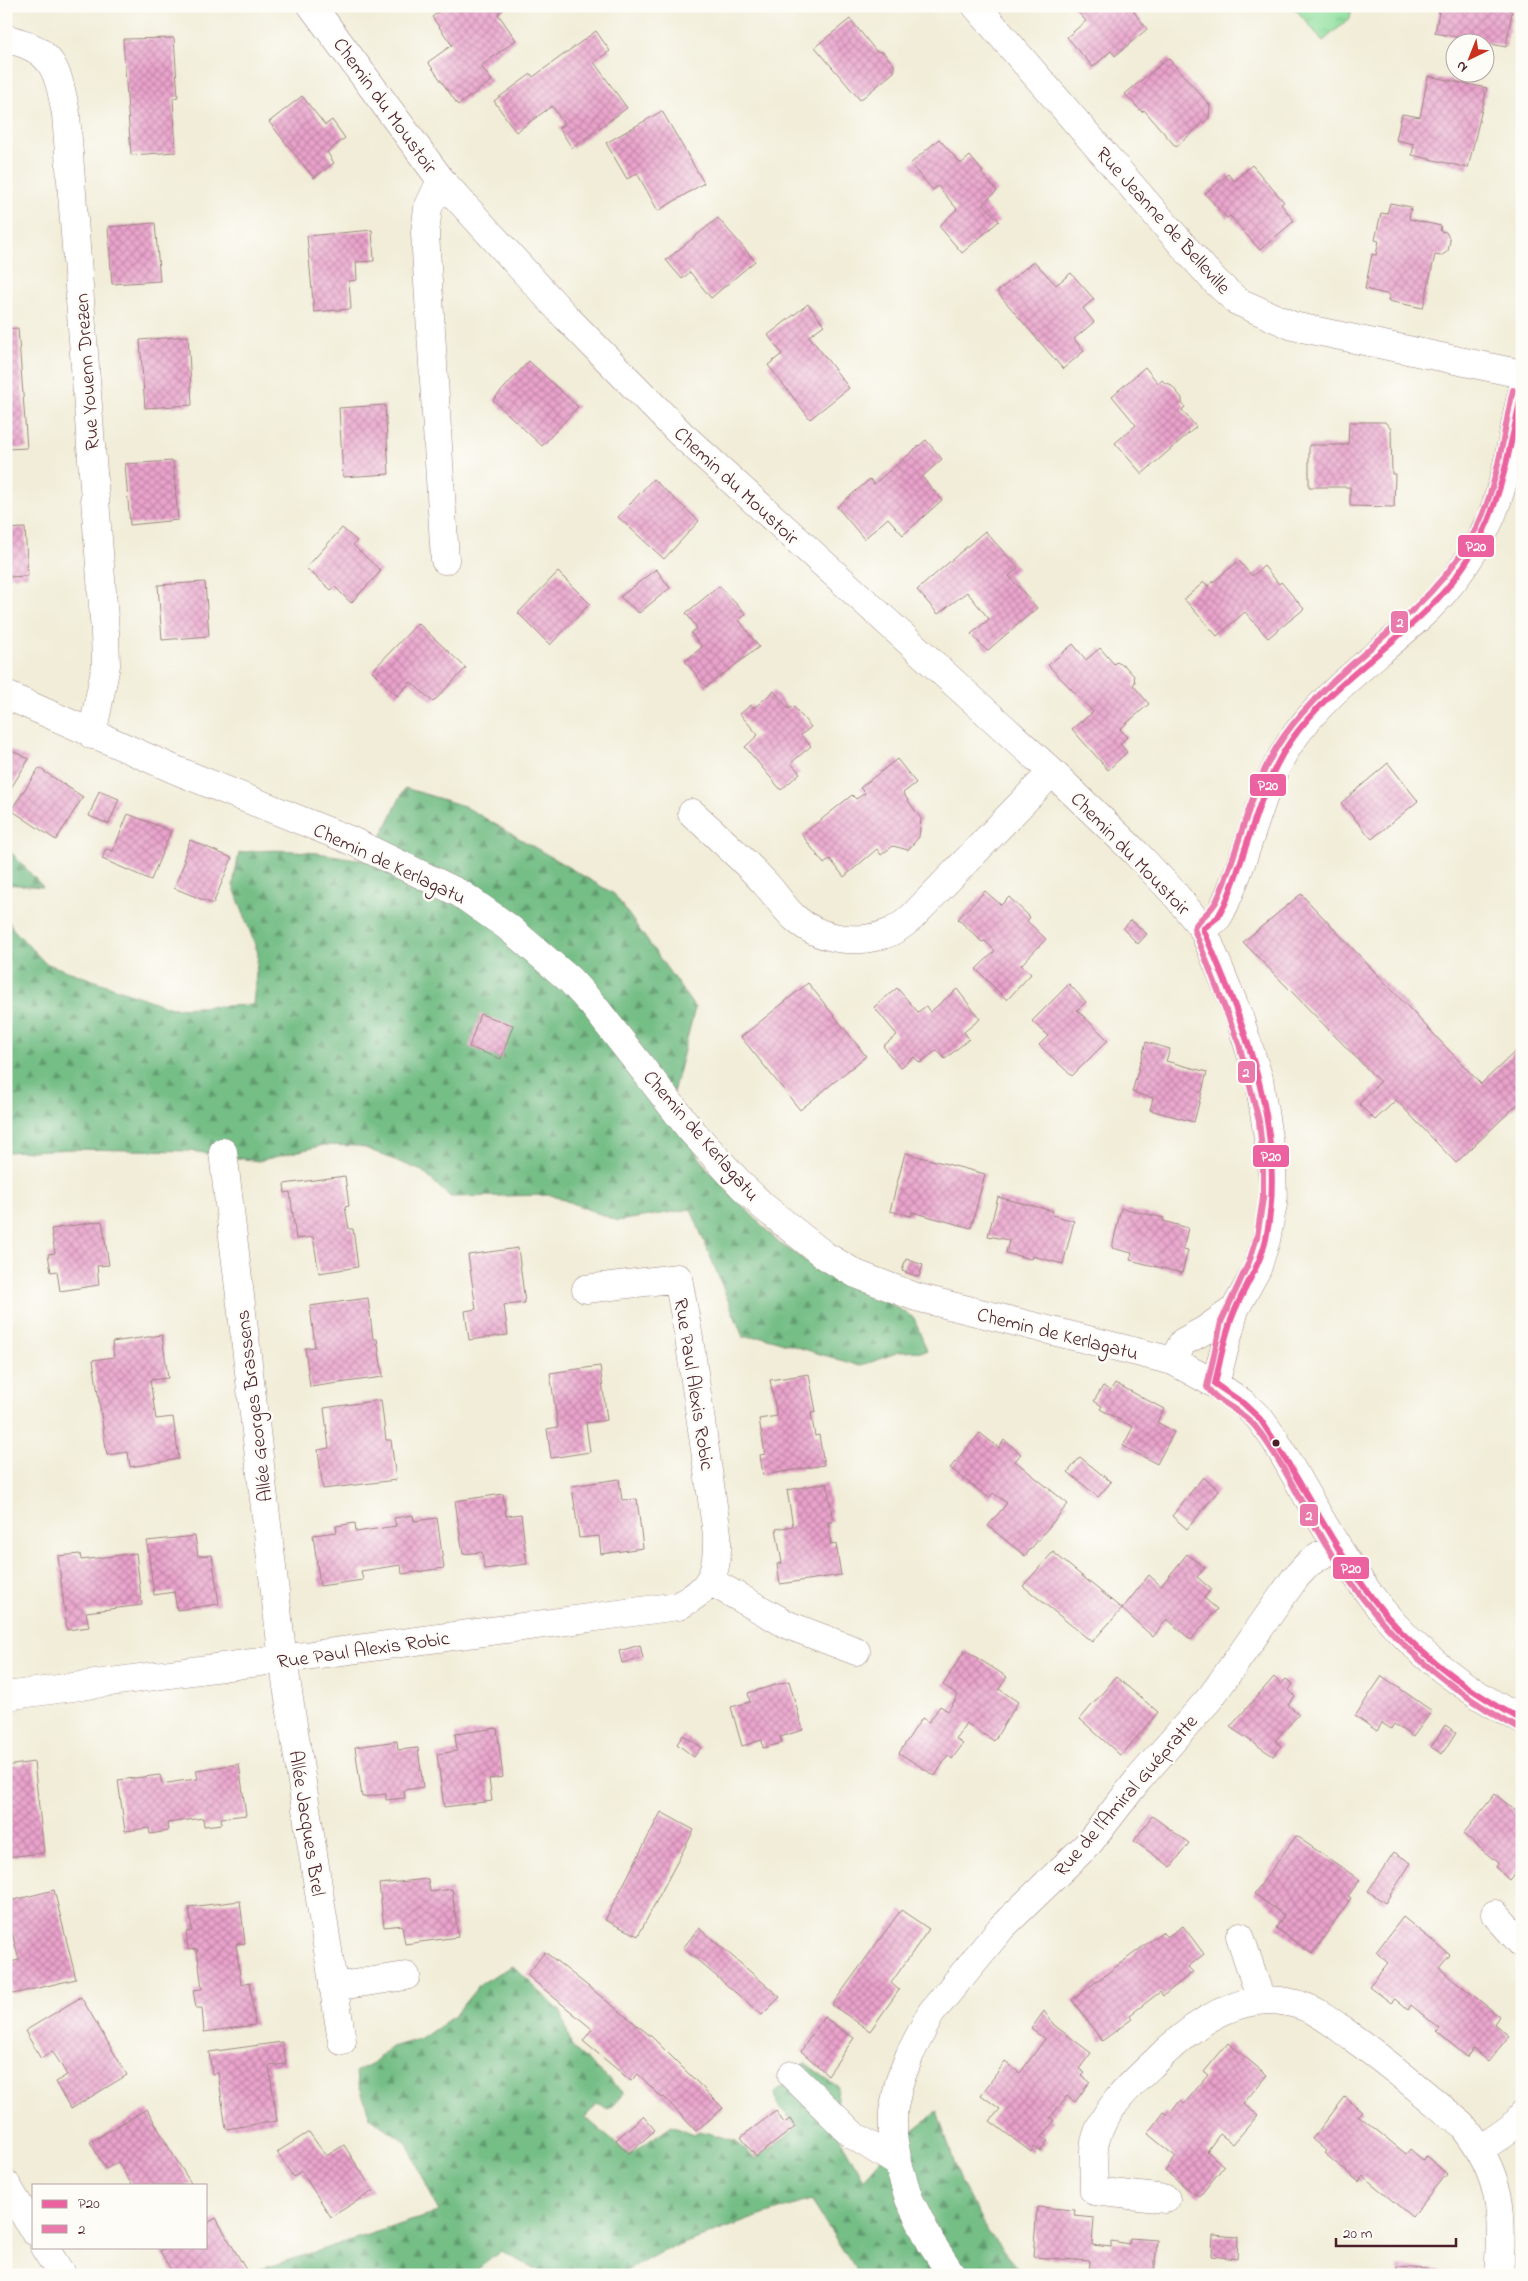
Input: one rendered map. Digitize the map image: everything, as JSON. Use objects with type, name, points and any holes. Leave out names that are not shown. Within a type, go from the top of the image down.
[{"type":"street","name":"Chemin du Moustoir","points":[[312,6],[441,180],[566,317],[681,434],[1052,772],[1136,853],[1203,929],[1233,1001],[1259,1079],[1272,1164],[1273,1204],[1266,1240],[1257,1269],[1235,1309],[1215,1384]]},
{"type":"street","name":"Rue Jeanne de Belleville","points":[[976,6],[1216,282],[1237,301],[1293,326],[1522,374]]},
{"type":"street","name":"Rue Youenn Drezen","points":[[6,39],[30,44],[43,52],[55,67],[66,114],[105,632],[106,665],[92,735]]},
{"type":"street","name":"Chemin du Moustoir","points":[[441,180],[428,208],[424,233],[445,560]]},
{"type":"street","points":[[1203,929],[1217,918],[1226,900],[1267,790],[1290,744],[1326,700],[1348,678],[1415,622],[1454,580],[1481,537],[1511,495],[1522,392]]},
{"type":"street","name":"Chemin de Kerlagatu","points":[[6,695],[92,735],[352,841],[461,894],[485,910],[570,980],[605,1019],[690,1129],[742,1186],[764,1207],[824,1255],[856,1274],[916,1297],[1173,1361],[1215,1384],[1243,1403],[1260,1418],[1357,1578],[1380,1609],[1444,1671],[1468,1688],[1522,1720]]},
{"type":"street","points":[[692,813],[764,882],[796,919],[816,933],[852,939],[882,936],[896,930],[912,917],[1052,772]]},
{"type":"street","name":"Allée Georges Brassens","points":[[223,1152],[283,1660]]},
{"type":"street","name":"Rue Paul Alexis Robic","points":[[6,1696],[678,1606],[694,1598],[710,1581],[718,1560],[717,1534],[689,1338],[678,1278],[586,1290]]},
{"type":"street","name":"Chemin du Moustoir","points":[[1173,1361],[1183,1342],[1205,1330],[1235,1309]]},
{"type":"street","name":"Rue de l'Amiral Guépratte","points":[[952,2275],[931,2243],[909,2199],[898,2162],[893,2136],[893,2112],[899,2082],[910,2054],[931,2013],[1002,1927],[1089,1843],[1138,1780],[1211,1697],[1295,1578],[1309,1563],[1337,1545]]},
{"type":"street","points":[[710,1581],[788,1625],[856,1651]]},
{"type":"street","name":"Allée Jacques Brel","points":[[283,1660],[342,2041]]},
{"type":"street","points":[[1495,1914],[1522,1944]]},
{"type":"street","points":[[1240,1936],[1261,2000]]},
{"type":"street","points":[[333,1986],[406,1976]]},
{"type":"street","points":[[1166,2198],[1094,2191],[1095,2143],[1102,2125],[1120,2096],[1166,2051],[1200,2022],[1229,2007],[1261,2000],[1286,2000],[1307,2007],[1376,2053],[1462,2125],[1480,2149],[1492,2173],[1502,2218],[1499,2275]]},
{"type":"street","points":[[792,2075],[853,2135],[898,2162]]},
{"type":"street","points":[[1480,2149],[1512,2127],[1522,2115]]},
{"type":"street","points":[[6,2184],[32,2228]]},
{"type":"street","points":[[45,2248],[62,2275]]},
{"type":"green space","points":[[1293,6],[1352,6],[1350,18],[1323,41]]},
{"type":"green space","points":[[405,788],[464,806],[614,894],[695,1008],[668,1112],[709,1171],[779,1243],[816,1267],[869,1291],[914,1318],[927,1351],[899,1352],[860,1366],[764,1337],[743,1337],[691,1209],[618,1221],[551,1195],[450,1197],[422,1171],[360,1146],[324,1145],[258,1161],[191,1151],[75,1149],[6,1152],[6,916],[13,929],[45,963],[171,1008],[253,1005],[258,953],[233,885],[239,853],[272,850],[369,861]]},
{"type":"green space","points":[[6,848],[8,849],[43,887],[6,884]]},
{"type":"green space","points":[[513,1966],[561,2012],[572,2047],[624,2093],[609,2109],[597,2104],[585,2117],[629,2155],[672,2125],[694,2134],[700,2131],[736,2141],[755,2159],[798,2127],[777,2104],[775,2092],[785,2085],[805,2063],[838,2087],[834,2127],[863,2180],[894,2145],[937,2112],[960,2179],[988,2232],[1022,2275],[859,2275],[811,2200],[754,2218],[661,2252],[619,2275],[547,2275],[501,2251],[470,2275],[259,2275],[258,2270],[439,2212],[407,2143],[370,2117],[355,2072],[373,2063],[391,2047],[421,2039],[454,2016],[481,1983]]},
{"type":"building","points":[[446,6],[508,6],[498,14],[516,40],[481,66],[492,81],[458,105],[428,62],[452,45],[432,17]]},
{"type":"building","points":[[1072,6],[1133,6],[1134,12],[1147,29],[1115,56],[1111,51],[1093,67],[1067,37],[1086,21]]},
{"type":"building","points":[[1440,6],[1510,6],[1509,10],[1512,11],[1506,47],[1496,45],[1496,32],[1446,32],[1446,35],[1435,33]]},
{"type":"building","points":[[850,19],[876,51],[883,52],[894,65],[894,72],[860,100],[815,47]]},
{"type":"building","points":[[596,31],[610,51],[594,62],[627,108],[572,148],[559,128],[564,124],[552,106],[516,132],[494,101],[531,74],[533,77]]},
{"type":"building","points":[[174,38],[178,97],[173,98],[176,152],[131,155],[123,39]]},
{"type":"building","points":[[1168,58],[1210,105],[1209,118],[1176,147],[1144,110],[1142,112],[1125,94]]},
{"type":"building","points":[[1428,76],[1446,80],[1446,82],[1458,82],[1487,88],[1468,168],[1412,155],[1414,144],[1396,140],[1402,114],[1420,117]]},
{"type":"building","points":[[302,96],[325,125],[332,120],[345,138],[327,152],[334,163],[314,178],[269,122]]},
{"type":"building","points":[[662,111],[704,183],[658,211],[637,173],[627,179],[606,143]]},
{"type":"building","points":[[939,139],[961,164],[970,156],[983,172],[981,173],[997,191],[983,203],[999,221],[962,253],[939,226],[957,209],[938,186],[933,190],[910,164]]},
{"type":"building","points":[[1252,165],[1284,202],[1281,204],[1294,221],[1260,250],[1230,216],[1227,218],[1205,194],[1228,174],[1234,181]]},
{"type":"building","points":[[1390,203],[1411,207],[1409,219],[1441,226],[1440,231],[1446,232],[1450,240],[1448,251],[1441,256],[1435,255],[1423,308],[1388,301],[1390,295],[1365,289],[1372,254],[1376,255],[1379,241],[1375,240],[1381,213],[1387,214]]},
{"type":"building","points":[[718,218],[755,261],[711,298],[690,272],[682,279],[666,260]]},
{"type":"building","points":[[155,223],[160,281],[112,284],[108,227]]},
{"type":"building","points":[[372,230],[374,261],[356,262],[357,280],[349,281],[351,309],[314,312],[307,236]]},
{"type":"building","points":[[1034,261],[1056,285],[1071,273],[1094,299],[1083,308],[1094,322],[1074,339],[1084,351],[1063,369],[997,292]]},
{"type":"building","points":[[808,304],[824,325],[809,336],[849,388],[810,419],[768,365],[782,354],[768,335]]},
{"type":"building","points":[[18,328],[27,448],[6,449],[6,329]]},
{"type":"building","points":[[188,336],[192,405],[145,408],[140,340]]},
{"type":"building","points":[[529,361],[578,407],[542,446],[493,400]]},
{"type":"building","points":[[1145,367],[1158,383],[1162,380],[1170,384],[1182,398],[1182,403],[1185,407],[1182,410],[1196,427],[1142,474],[1115,443],[1136,425],[1112,396]]},
{"type":"building","points":[[385,405],[389,474],[343,477],[339,408]]},
{"type":"building","points":[[1349,422],[1385,422],[1391,429],[1392,474],[1395,474],[1394,507],[1350,506],[1350,487],[1309,487],[1309,445],[1348,445]]},
{"type":"building","points":[[926,440],[942,459],[922,477],[942,500],[903,535],[888,518],[864,539],[837,507],[870,479],[874,484]]},
{"type":"building","points":[[173,461],[178,520],[130,525],[125,464]]},
{"type":"building","points":[[653,479],[699,521],[664,559],[618,517]]},
{"type":"building","points":[[25,528],[28,576],[6,577],[6,529]]},
{"type":"building","points":[[342,528],[357,541],[353,545],[381,571],[351,603],[335,587],[331,590],[306,568]]},
{"type":"building","points":[[985,531],[1018,568],[1009,576],[1037,608],[987,651],[971,634],[989,619],[967,592],[938,614],[917,590]]},
{"type":"building","points":[[1239,561],[1252,576],[1264,566],[1279,584],[1281,582],[1304,609],[1268,638],[1245,612],[1217,636],[1184,599],[1204,582],[1208,586]]},
{"type":"building","points":[[656,569],[670,588],[639,613],[620,597]]},
{"type":"building","points":[[558,572],[590,604],[550,645],[518,613]]},
{"type":"building","points":[[205,582],[209,636],[162,640],[158,585]]},
{"type":"building","points":[[719,586],[746,614],[739,620],[759,647],[706,687],[685,661],[702,647],[691,633],[697,628],[686,613]]},
{"type":"building","points":[[418,623],[466,668],[433,702],[411,682],[397,696],[372,671]]},
{"type":"building","points":[[1073,644],[1086,660],[1100,648],[1114,664],[1116,662],[1124,665],[1134,676],[1135,683],[1133,685],[1149,704],[1120,729],[1127,737],[1120,744],[1127,752],[1108,770],[1072,729],[1093,712],[1048,665]]},
{"type":"building","points":[[774,691],[789,709],[793,706],[811,727],[801,735],[811,746],[791,763],[800,773],[781,790],[745,747],[758,735],[740,714],[751,705],[754,708]]},
{"type":"building","points":[[6,748],[29,759],[6,796]]},
{"type":"building","points":[[897,759],[916,783],[903,793],[921,819],[919,837],[908,850],[893,846],[881,855],[877,849],[844,877],[830,859],[824,864],[802,835],[852,795],[856,799],[865,793],[860,788]]},
{"type":"building","points":[[1388,763],[1418,801],[1372,839],[1341,803]]},
{"type":"building","points":[[39,768],[83,797],[56,840],[11,810]]},
{"type":"building","points":[[99,791],[119,799],[109,824],[89,816]]},
{"type":"building","points":[[128,814],[171,831],[151,880],[102,859],[106,849],[113,851]]},
{"type":"building","points":[[190,840],[232,858],[213,904],[174,888],[185,861],[183,860]]},
{"type":"building","points":[[985,891],[1001,905],[1009,897],[1030,917],[1027,921],[1046,939],[1021,965],[1031,974],[1007,1000],[976,969],[995,951],[985,941],[982,942],[958,919]]},
{"type":"building","points":[[1301,894],[1481,1084],[1522,1045],[1522,1100],[1456,1163],[1396,1100],[1375,1120],[1359,1104],[1380,1082],[1243,942]]},
{"type":"building","points":[[1131,920],[1147,934],[1138,944],[1123,929]]},
{"type":"building","points":[[808,983],[866,1056],[800,1110],[741,1037]]},
{"type":"building","points":[[1069,984],[1086,1002],[1077,1010],[1108,1040],[1072,1076],[1039,1045],[1048,1036],[1032,1021]]},
{"type":"building","points":[[897,988],[918,1012],[926,1006],[930,1012],[957,989],[980,1019],[964,1032],[969,1039],[945,1059],[937,1050],[920,1063],[914,1057],[900,1068],[883,1046],[897,1035],[874,1007]]},
{"type":"building","points":[[480,1014],[513,1025],[501,1059],[469,1047]]},
{"type":"building","points":[[1146,1042],[1170,1049],[1166,1061],[1207,1072],[1194,1122],[1150,1110],[1153,1098],[1132,1092]]},
{"type":"building","points":[[905,1153],[985,1174],[971,1228],[912,1212],[911,1216],[890,1211]]},
{"type":"building","points":[[345,1176],[349,1206],[345,1207],[349,1229],[353,1229],[358,1267],[319,1273],[313,1237],[296,1239],[290,1192],[285,1193],[284,1184]]},
{"type":"building","points":[[998,1197],[1053,1211],[1052,1215],[1074,1221],[1063,1264],[1032,1256],[1031,1259],[1006,1253],[1009,1240],[988,1236]]},
{"type":"building","points":[[1121,1208],[1164,1218],[1163,1221],[1188,1228],[1183,1249],[1188,1250],[1182,1273],[1130,1260],[1132,1253],[1112,1248]]},
{"type":"building","points":[[102,1221],[109,1265],[97,1266],[99,1285],[60,1291],[57,1271],[51,1272],[48,1254],[55,1253],[51,1229]]},
{"type":"building","points":[[518,1248],[525,1303],[504,1305],[508,1335],[469,1340],[465,1311],[476,1309],[468,1255]]},
{"type":"building","points":[[906,1259],[923,1265],[919,1277],[902,1271]]},
{"type":"building","points":[[368,1298],[373,1339],[377,1339],[383,1377],[310,1387],[305,1348],[315,1347],[310,1306]]},
{"type":"building","points":[[162,1335],[168,1378],[150,1380],[156,1419],[173,1417],[179,1459],[130,1467],[128,1452],[107,1455],[93,1360],[114,1357],[112,1342]]},
{"type":"building","points":[[600,1366],[607,1420],[586,1423],[590,1452],[551,1458],[547,1429],[558,1427],[550,1373]]},
{"type":"building","points":[[809,1374],[816,1412],[811,1413],[815,1436],[819,1435],[824,1465],[763,1475],[760,1455],[765,1454],[759,1419],[777,1416],[770,1380]]},
{"type":"building","points":[[1115,1383],[1164,1409],[1157,1422],[1174,1432],[1157,1464],[1123,1446],[1133,1427],[1100,1409],[1102,1406],[1094,1401],[1103,1386],[1110,1391]]},
{"type":"building","points":[[381,1400],[386,1440],[391,1440],[396,1480],[323,1489],[318,1450],[329,1448],[324,1408]]},
{"type":"building","points":[[980,1433],[999,1448],[1004,1440],[1021,1454],[1015,1461],[1068,1504],[1025,1556],[988,1526],[1007,1503],[993,1493],[989,1498],[950,1468]]},
{"type":"building","points":[[1080,1457],[1111,1482],[1098,1497],[1068,1472]]},
{"type":"building","points":[[1203,1477],[1219,1490],[1187,1529],[1172,1516]]},
{"type":"building","points":[[619,1479],[622,1500],[637,1499],[643,1548],[601,1554],[599,1536],[579,1538],[572,1486]]},
{"type":"building","points":[[827,1483],[833,1522],[828,1522],[831,1545],[836,1544],[841,1575],[780,1584],[777,1564],[782,1563],[776,1529],[793,1526],[787,1490]]},
{"type":"building","points":[[503,1494],[506,1516],[521,1514],[527,1564],[484,1569],[482,1552],[463,1554],[455,1501]]},
{"type":"building","points":[[413,1515],[414,1521],[437,1518],[444,1568],[402,1574],[401,1565],[361,1571],[363,1580],[320,1586],[313,1535],[337,1532],[336,1526],[355,1523],[356,1532],[396,1526],[394,1518]]},
{"type":"building","points":[[195,1536],[198,1556],[212,1555],[219,1604],[177,1610],[174,1592],[154,1595],[147,1541]]},
{"type":"building","points":[[1053,1552],[1122,1609],[1092,1642],[1023,1586]]},
{"type":"building","points":[[136,1553],[142,1605],[86,1612],[89,1627],[67,1630],[58,1556],[80,1554],[81,1560]]},
{"type":"building","points":[[1187,1554],[1205,1568],[1197,1577],[1211,1589],[1204,1598],[1217,1609],[1191,1640],[1167,1619],[1153,1637],[1122,1609],[1149,1575],[1161,1586]]},
{"type":"building","points":[[640,1645],[643,1658],[622,1663],[619,1651]]},
{"type":"building","points":[[965,1650],[1007,1677],[999,1689],[1018,1702],[994,1741],[966,1723],[956,1739],[963,1744],[952,1759],[948,1755],[935,1776],[899,1753],[922,1718],[929,1722],[940,1706],[948,1711],[958,1695],[943,1685]]},
{"type":"building","points":[[1382,1676],[1432,1711],[1413,1737],[1394,1724],[1391,1729],[1382,1723],[1377,1731],[1355,1716]]},
{"type":"building","points":[[1116,1677],[1158,1712],[1121,1756],[1080,1719]]},
{"type":"building","points":[[1274,1677],[1281,1684],[1286,1679],[1293,1684],[1289,1690],[1295,1696],[1288,1705],[1299,1714],[1275,1741],[1281,1746],[1273,1756],[1230,1727]]},
{"type":"building","points":[[789,1681],[803,1730],[780,1737],[782,1743],[763,1748],[762,1740],[742,1746],[731,1707],[750,1702],[748,1693]]},
{"type":"building","points":[[1445,1725],[1456,1732],[1442,1754],[1431,1747]]},
{"type":"building","points":[[497,1728],[503,1777],[489,1779],[492,1801],[444,1807],[437,1754],[457,1751],[455,1734]]},
{"type":"building","points":[[683,1735],[701,1747],[694,1757],[677,1744]]},
{"type":"building","points":[[397,1741],[398,1750],[418,1748],[423,1787],[404,1790],[405,1798],[386,1800],[386,1794],[362,1797],[355,1747]]},
{"type":"building","points":[[34,1762],[44,1853],[6,1857],[6,1766]]},
{"type":"building","points":[[239,1764],[246,1815],[221,1818],[222,1824],[204,1826],[203,1818],[167,1823],[168,1831],[150,1834],[149,1828],[125,1831],[118,1780],[160,1775],[162,1784],[198,1779],[196,1770]]},
{"type":"building","points":[[1495,1794],[1522,1816],[1522,1864],[1509,1880],[1495,1867],[1498,1863],[1463,1834]]},
{"type":"building","points":[[661,1812],[694,1830],[638,1936],[605,1920]]},
{"type":"building","points":[[1152,1816],[1189,1843],[1171,1867],[1134,1841]]},
{"type":"building","points":[[1296,1836],[1360,1880],[1348,1896],[1351,1898],[1312,1954],[1276,1928],[1284,1915],[1254,1894]]},
{"type":"building","points":[[1394,1852],[1411,1863],[1385,1903],[1368,1891]]},
{"type":"building","points":[[428,1879],[430,1892],[452,1889],[458,1937],[405,1944],[402,1925],[384,1927],[379,1884]]},
{"type":"building","points":[[54,1890],[76,1979],[13,1994],[6,1963],[19,1960],[12,1933],[6,1935],[6,1902]]},
{"type":"building","points":[[240,1901],[245,1943],[236,1944],[241,1984],[250,1982],[255,2025],[204,2032],[202,2008],[196,2008],[193,1990],[202,1989],[197,1949],[188,1950],[186,1932],[192,1931],[189,1907]]},
{"type":"building","points":[[901,1910],[929,1929],[891,1983],[899,1990],[870,2031],[832,2005]]},
{"type":"building","points":[[1403,1917],[1450,1955],[1439,1968],[1499,2016],[1494,2024],[1509,2036],[1488,2062],[1473,2049],[1467,2057],[1437,2032],[1440,2029],[1411,2005],[1408,2010],[1395,1999],[1391,2003],[1369,1986],[1388,1963],[1376,1952]]},
{"type":"building","points":[[1183,1926],[1204,1954],[1188,1967],[1193,1972],[1163,1996],[1160,1992],[1130,2015],[1132,2019],[1102,2041],[1072,2000],[1162,1932],[1167,1937]]},
{"type":"building","points":[[699,1928],[780,1997],[762,2015],[683,1948]]},
{"type":"building","points":[[545,1952],[652,2037],[723,2108],[696,2131],[664,2097],[662,2098],[638,2074],[631,2081],[583,2041],[592,2029],[527,1975]]},
{"type":"building","points":[[81,1997],[127,2075],[71,2109],[55,2082],[67,2075],[60,2063],[52,2051],[41,2059],[25,2031]]},
{"type":"building","points":[[1044,2011],[1054,2025],[1091,2053],[1079,2069],[1085,2073],[1082,2076],[1090,2082],[1075,2102],[1067,2096],[1050,2118],[1054,2121],[1042,2137],[1048,2141],[1040,2151],[1034,2147],[1031,2152],[990,2121],[1000,2109],[981,2095],[1005,2062],[1020,2073],[1045,2039],[1031,2029]]},
{"type":"building","points":[[824,2017],[854,2038],[828,2075],[801,2051]]},
{"type":"building","points":[[282,2042],[286,2064],[269,2066],[277,2121],[226,2129],[218,2073],[212,2074],[209,2052]]},
{"type":"building","points":[[1228,2043],[1267,2075],[1243,2104],[1258,2115],[1233,2144],[1220,2134],[1207,2151],[1224,2166],[1199,2197],[1165,2171],[1176,2157],[1148,2134],[1164,2112],[1169,2115],[1180,2101],[1184,2104],[1208,2075],[1204,2072]]},
{"type":"building","points":[[1345,2097],[1362,2111],[1358,2115],[1406,2154],[1410,2149],[1423,2160],[1426,2156],[1447,2174],[1412,2217],[1363,2176],[1359,2182],[1324,2153],[1326,2151],[1312,2139]]},
{"type":"building","points":[[147,2109],[191,2184],[131,2184],[118,2162],[106,2169],[90,2142]]},
{"type":"building","points":[[776,2111],[784,2123],[790,2119],[795,2127],[756,2157],[741,2137]]},
{"type":"building","points":[[643,2116],[655,2130],[628,2154],[616,2140]]},
{"type":"building","points":[[309,2132],[326,2156],[344,2145],[373,2191],[331,2217],[301,2171],[293,2177],[277,2152]]},
{"type":"building","points":[[1037,2207],[1075,2210],[1074,2216],[1094,2218],[1092,2245],[1111,2247],[1111,2241],[1129,2244],[1130,2238],[1157,2240],[1154,2275],[1089,2275],[1090,2261],[1033,2257]]},
{"type":"building","points":[[216,2218],[249,2275],[190,2275],[188,2271],[182,2275],[174,2275],[160,2251],[165,2248],[208,2248],[208,2223]]},
{"type":"building","points":[[1213,2235],[1238,2237],[1237,2259],[1212,2256]]},
{"type":"building","points":[[1398,2267],[1452,2271],[1451,2275],[1398,2275]]},
{"type":"transit line","name":"2","points":[[1513,390],[1499,459],[1485,509],[1460,556],[1438,584],[1413,610],[1332,682],[1284,736],[1272,755],[1254,795],[1217,900],[1194,929],[1239,1044],[1259,1121],[1263,1160],[1263,1198],[1257,1237],[1249,1262],[1221,1322],[1207,1387],[1216,1397],[1249,1420],[1264,1438],[1274,1452],[1324,1542],[1343,1572],[1385,1625],[1432,1670],[1459,1691],[1518,1728]]},
{"type":"transit line","name":"P20","points":[[1203,929],[1218,917],[1225,904],[1261,800],[1290,742],[1338,688],[1429,608],[1451,583],[1469,558],[1483,533],[1493,508],[1522,393]]},
{"type":"transit line","name":"P20","points":[[1203,929],[1234,1003],[1247,1041],[1267,1119],[1271,1159],[1271,1199],[1266,1239],[1260,1259],[1230,1323],[1222,1349],[1215,1384]]},
{"type":"transit line","name":"P20","points":[[1215,1384],[1243,1403],[1260,1419],[1357,1578],[1388,1618],[1422,1652],[1460,1682],[1522,1720]]}]
